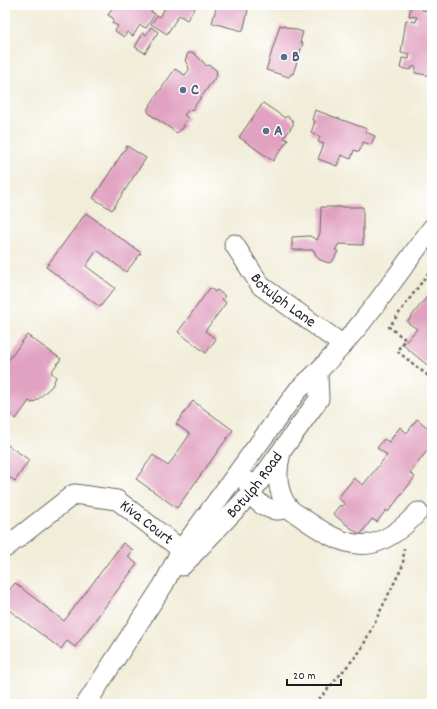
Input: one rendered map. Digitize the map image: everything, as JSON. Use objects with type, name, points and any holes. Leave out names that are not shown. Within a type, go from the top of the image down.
[{"type":"street","name":"Botulph Road","points":[[86,704],[164,584],[298,390],[318,373],[357,330],[432,228]]},
{"type":"street","name":"Botulph Lane","points":[[234,244],[261,286],[343,345]]},
{"type":"street","name":"Botulph Road","points":[[186,554],[250,493],[281,452],[319,399],[318,373]]},
{"type":"street","points":[[289,508],[275,510],[256,501],[250,493],[248,486],[250,474],[283,428],[298,390]]},
{"type":"street","points":[[281,452],[277,476],[281,494],[289,508],[325,533],[359,544],[373,543],[395,532],[418,512]]},
{"type":"street","name":"Kiva Court","points":[[5,548],[74,494],[117,500],[186,554]]},
{"type":"path","points":[[432,268],[389,327],[405,340],[397,351],[432,379]]},
{"type":"path","points":[[315,704],[361,650],[404,565],[404,548],[395,532]]},
{"type":"building","points":[[114,5],[142,5],[155,14],[146,28],[140,25],[133,36],[127,32],[124,37],[115,31],[118,26],[112,23],[114,19],[108,15]]},
{"type":"building","points":[[164,5],[197,5],[187,20],[179,15],[167,34],[151,24],[157,15],[159,17],[166,7]]},
{"type":"building","points":[[219,5],[246,5],[245,9],[248,10],[243,31],[212,23],[216,8],[218,8]]},
{"type":"building","points":[[411,5],[423,7],[422,10],[425,11],[426,5],[432,6],[432,76],[415,73],[416,67],[412,67],[411,70],[400,68],[402,58],[409,59],[410,54],[401,53],[406,20],[416,22],[417,17],[409,16]]},
{"type":"building","name":"B","points":[[280,25],[303,32],[300,42],[303,43],[293,74],[289,77],[266,70]]},
{"type":"building","points":[[151,27],[158,32],[145,53],[135,47],[143,33],[146,35]]},
{"type":"building","name":"C","points":[[188,53],[194,53],[207,66],[209,65],[216,70],[217,75],[191,111],[189,109],[184,115],[188,118],[183,124],[185,126],[177,133],[151,115],[148,112],[148,108],[175,69],[185,75],[189,70],[188,64],[185,61]]},
{"type":"building","name":"A","points":[[263,103],[285,118],[287,116],[293,121],[293,125],[284,138],[288,140],[273,161],[239,137]]},
{"type":"building","points":[[315,110],[367,129],[366,132],[375,136],[371,145],[363,142],[359,152],[354,150],[351,159],[341,155],[337,166],[318,159],[324,144],[318,142],[320,137],[311,133],[315,121],[312,120]]},
{"type":"building","points":[[127,146],[146,158],[112,210],[93,198]]},
{"type":"building","points":[[321,207],[363,207],[363,245],[339,244],[335,250],[338,251],[333,261],[329,263],[320,260],[316,256],[314,250],[292,250],[292,237],[310,236],[317,240],[320,233]]},
{"type":"building","points":[[86,213],[141,253],[126,272],[97,250],[86,266],[115,288],[100,307],[46,267]]},
{"type":"building","points":[[210,288],[215,292],[217,290],[225,296],[222,299],[226,303],[205,331],[216,339],[206,353],[178,332]]},
{"type":"building","points":[[432,290],[432,369],[403,345],[417,329],[407,322]]},
{"type":"building","points":[[27,335],[61,359],[51,372],[56,377],[52,386],[37,400],[32,403],[29,401],[16,419],[5,410],[5,365]]},
{"type":"building","points":[[193,401],[233,430],[177,508],[136,479],[153,455],[168,466],[190,434],[176,424]]},
{"type":"building","points":[[417,419],[432,431],[432,444],[410,473],[415,477],[388,512],[386,510],[377,522],[372,519],[360,535],[333,514],[340,505],[342,507],[345,504],[338,498],[354,478],[363,485],[387,455],[377,448],[384,439],[389,442],[400,427],[407,433]]},
{"type":"building","points":[[5,443],[29,460],[15,481],[5,474]]},
{"type":"building","points":[[123,543],[133,550],[128,557],[137,564],[75,647],[67,641],[61,649],[5,607],[5,596],[15,583],[64,621]]},
{"type":"waterway","points":[[5,700],[11,704]]},
{"type":"waterway","points":[[417,704],[425,704]]},
{"type":"place","name":"B","points":[[284,57]]},
{"type":"place","name":"C","points":[[183,90]]},
{"type":"place","name":"A","points":[[266,131]]}]
